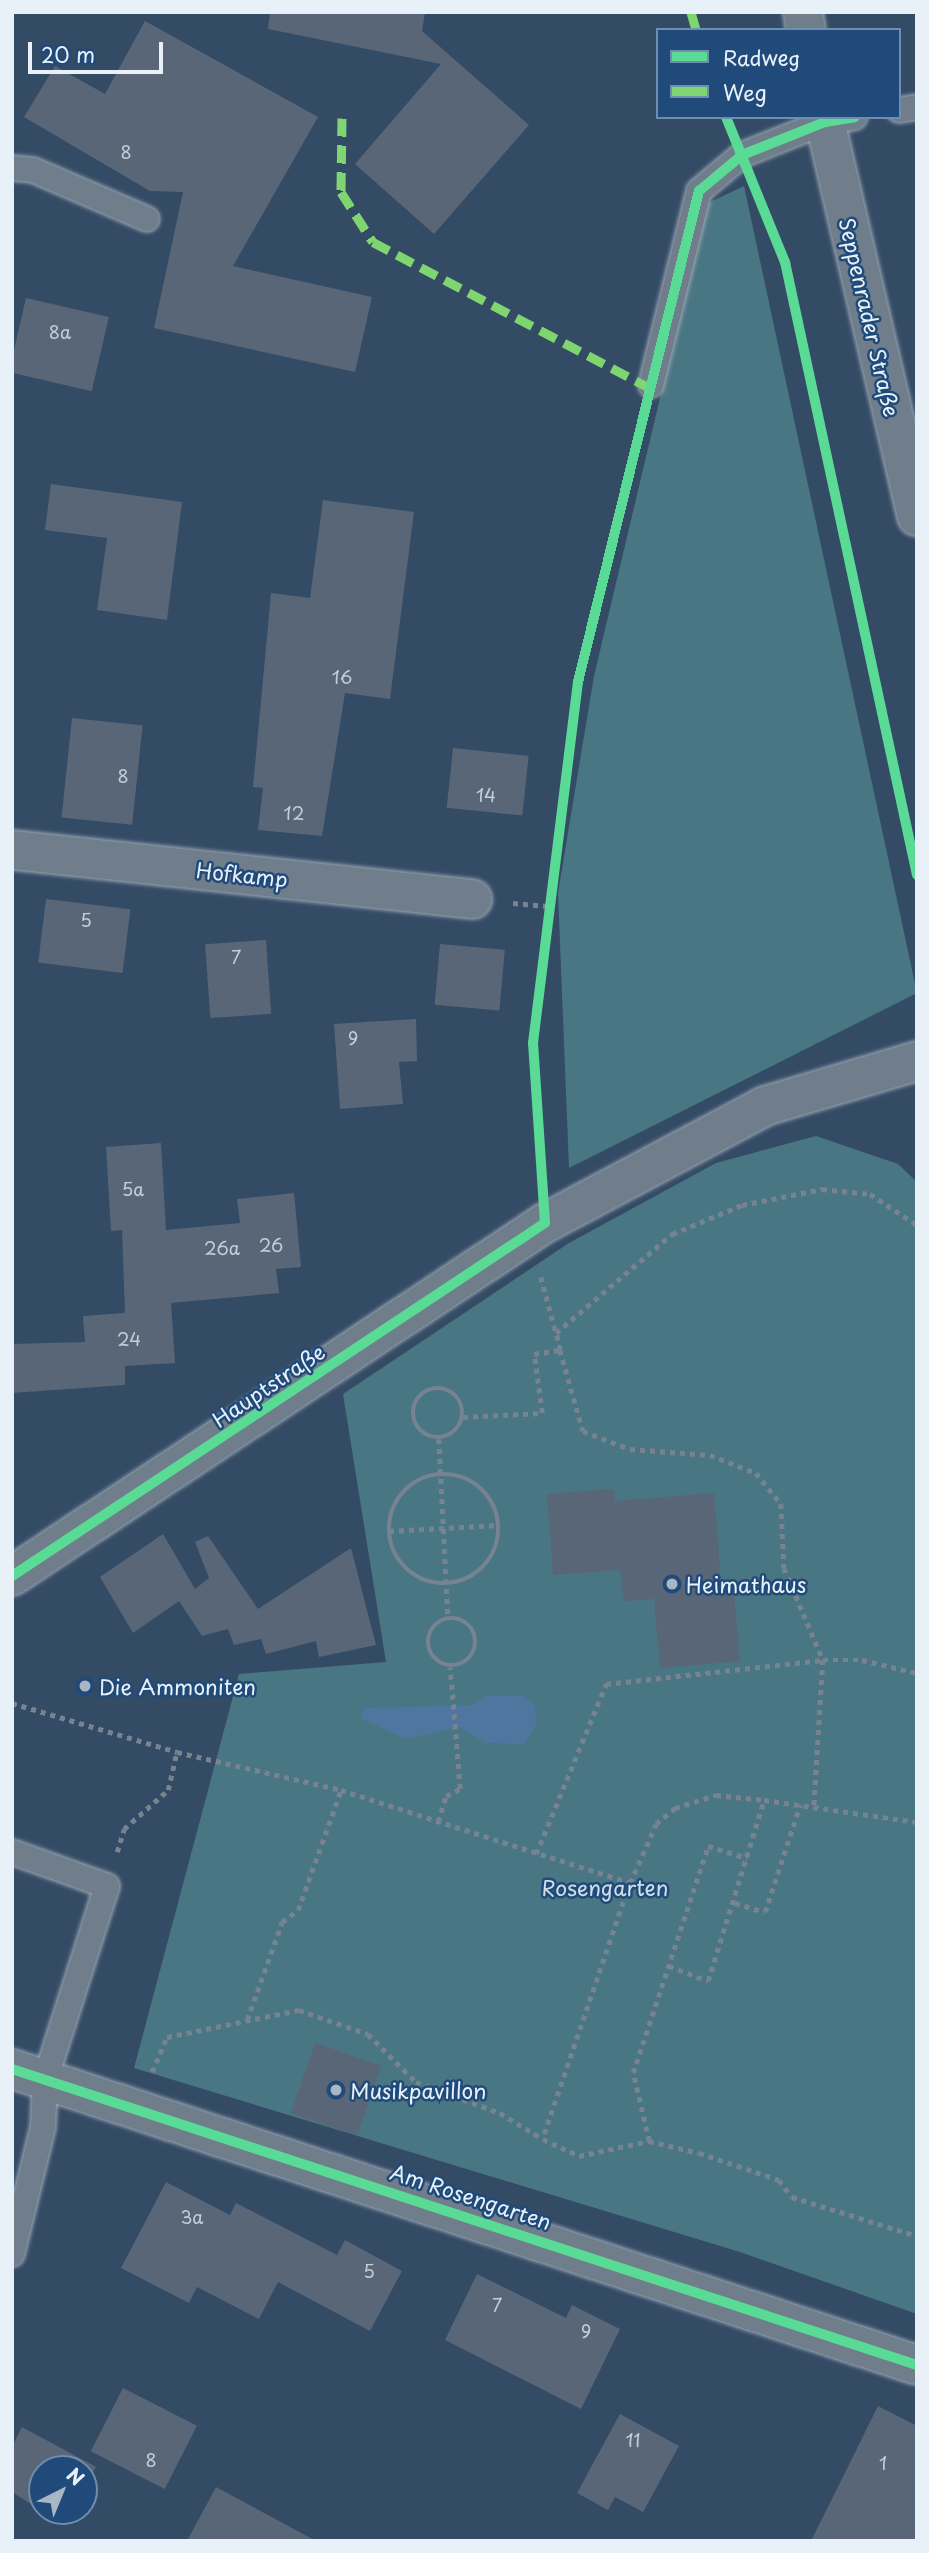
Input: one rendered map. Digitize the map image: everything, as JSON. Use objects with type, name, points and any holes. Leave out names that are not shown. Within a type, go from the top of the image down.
[{"type":"street","name":"Seppenrader Straße","points":[[835,119],[917,516]]},
{"type":"street","name":"Hofkamp","points":[[12,849],[472,899]]},
{"type":"street","name":"Hauptstraße","points":[[12,1576],[528,1235],[765,1106],[917,1061]]},
{"type":"street","name":"Am Rosengarten","points":[[29,2075],[140,2108],[917,2365]]},
{"type":"lane","points":[[651,385],[699,191],[742,155],[835,119]]},
{"type":"lane","points":[[12,168],[33,170],[147,219]]},
{"type":"lane","points":[[12,1852],[107,1886],[29,2075],[43,2127],[12,2254]]},
{"type":"path","points":[[556,1333],[672,1234],[742,1205],[822,1189],[870,1194],[917,1225]]},
{"type":"path","points":[[528,1235],[583,1432],[630,1449],[710,1455],[755,1473],[781,1504],[784,1568],[822,1660],[814,1806]]},
{"type":"path","points":[[463,1417],[542,1413],[534,1354],[560,1350]]},
{"type":"path","points":[[427,1391],[453,1393],[463,1417],[456,1432],[439,1438],[416,1426],[417,1400],[427,1391]]},
{"type":"path","points":[[439,1438],[447,1617]]},
{"type":"path","points":[[441,1474],[474,1482],[496,1508],[499,1525],[498,1543],[479,1572],[446,1584],[407,1569],[389,1531],[403,1492],[441,1474]]},
{"type":"path","points":[[389,1531],[499,1525]]},
{"type":"path","points":[[447,1617],[431,1629],[428,1650],[450,1667]]},
{"type":"path","points":[[447,1617],[468,1623],[477,1643],[463,1664],[450,1667]]},
{"type":"path","points":[[537,1854],[606,1684],[822,1660],[862,1660],[917,1673]]},
{"type":"path","points":[[439,1822],[446,1796],[460,1789],[450,1667]]},
{"type":"path","points":[[12,1703],[177,1752],[341,1790],[630,1883]]},
{"type":"path","points":[[107,1886],[124,1829],[168,1790],[177,1752]]},
{"type":"path","points":[[247,2020],[282,1922],[298,1910],[341,1790]]},
{"type":"path","points":[[543,2139],[630,1883],[656,1824],[675,1808],[716,1795],[814,1806],[917,1822]]},
{"type":"path","points":[[669,1966],[708,1981],[735,1903],[764,1800]]},
{"type":"path","points":[[735,1903],[765,1912],[800,1805]]},
{"type":"path","points":[[649,2141],[633,2073],[708,1846],[747,1858]]},
{"type":"path","points":[[140,2108],[167,2037],[299,2010],[368,2034],[416,2082],[500,2113],[543,2139],[579,2156],[649,2141],[779,2180],[792,2197],[917,2236]]},
{"type":"green space","points":[[744,186],[917,993],[569,1168],[558,893],[594,676],[706,204]]},
{"type":"green space","name":"Rosengarten","points":[[816,1136],[898,1164],[917,1182],[917,2314],[740,2252],[134,2068],[239,1674],[386,1662],[343,1394],[569,1243],[716,1163]]},
{"type":"shaded area","points":[[486,1696],[523,1696],[535,1704],[536,1725],[524,1744],[486,1743],[460,1727],[405,1739],[361,1718],[364,1708],[472,1705]]},
{"type":"building","points":[[270,12],[425,12],[422,31],[529,125],[434,234],[355,164],[441,64],[268,29]]},
{"type":"building","points":[[145,21],[318,117],[233,266],[372,297],[355,372],[154,328],[183,192],[150,191],[24,117],[55,66],[105,94]]},
{"type":"building","points":[[26,298],[109,317],[92,391],[12,373],[12,359]]},
{"type":"building","points":[[51,484],[182,502],[167,620],[97,610],[107,538],[45,530]]},
{"type":"building","points":[[323,500],[414,512],[390,699],[345,693],[322,836],[258,830],[263,788],[253,787],[271,593],[310,598]]},
{"type":"building","points":[[72,718],[143,725],[132,825],[62,817]]},
{"type":"building","points":[[453,748],[529,756],[522,816],[447,808]]},
{"type":"building","points":[[46,899],[130,909],[123,973],[38,963]]},
{"type":"building","points":[[266,940],[271,1014],[210,1018],[205,944]]},
{"type":"building","points":[[440,944],[505,950],[499,1010],[435,1005]]},
{"type":"building","points":[[416,1019],[417,1061],[399,1062],[403,1104],[340,1109],[334,1024]]},
{"type":"building","points":[[161,1143],[166,1230],[240,1223],[237,1199],[294,1193],[301,1267],[276,1269],[279,1293],[171,1303],[175,1363],[125,1366],[125,1385],[12,1393],[12,1344],[85,1342],[83,1316],[125,1313],[122,1230],[111,1231],[106,1147]]},
{"type":"building","name":"Heimathaus","points":[[614,1489],[615,1501],[714,1493],[722,1594],[734,1593],[740,1661],[660,1668],[654,1599],[624,1601],[620,1570],[553,1575],[547,1494]]},
{"type":"building","points":[[163,1534],[195,1589],[209,1578],[195,1542],[208,1536],[258,1609],[351,1548],[376,1645],[319,1657],[316,1641],[266,1654],[261,1639],[234,1645],[228,1629],[202,1636],[179,1601],[133,1633],[100,1577]]},
{"type":"building","name":"Musikpavillon","points":[[315,2043],[381,2066],[357,2136],[291,2113]]},
{"type":"building","points":[[166,2182],[230,2215],[236,2203],[337,2255],[345,2240],[402,2271],[370,2331],[278,2282],[259,2319],[197,2287],[189,2303],[121,2268]]},
{"type":"building","points":[[477,2274],[566,2318],[572,2305],[620,2329],[581,2409],[445,2340]]},
{"type":"building","points":[[123,2388],[197,2426],[165,2489],[91,2451]]},
{"type":"building","points":[[878,2406],[917,2426],[917,2541],[811,2541]]},
{"type":"building","points":[[620,2414],[679,2446],[643,2512],[615,2497],[608,2510],[577,2493]]},
{"type":"building","points":[[22,2427],[74,2455],[28,2455],[28,2502],[12,2492],[12,2447]]},
{"type":"building","points":[[216,2487],[316,2541],[187,2541]]},
{"type":"marked path","points":[[691,12],[695,28]]},
{"type":"marked path","points":[[342,118],[341,192],[373,242],[650,388]]},
{"type":"cycle path","points":[[727,119],[785,262],[917,875]]},
{"type":"cycle path","points":[[12,1576],[545,1223],[533,1043],[578,682],[699,191],[742,155],[825,122],[843,119]]},
{"type":"cycle path","points":[[12,2069],[917,2365]]},
{"type":"place","name":"Heimathaus","points":[[672,1584]]},
{"type":"place","name":"Die Ammoniten","points":[[85,1686]]},
{"type":"place","name":"Musikpavillon","points":[[336,2090]]}]
